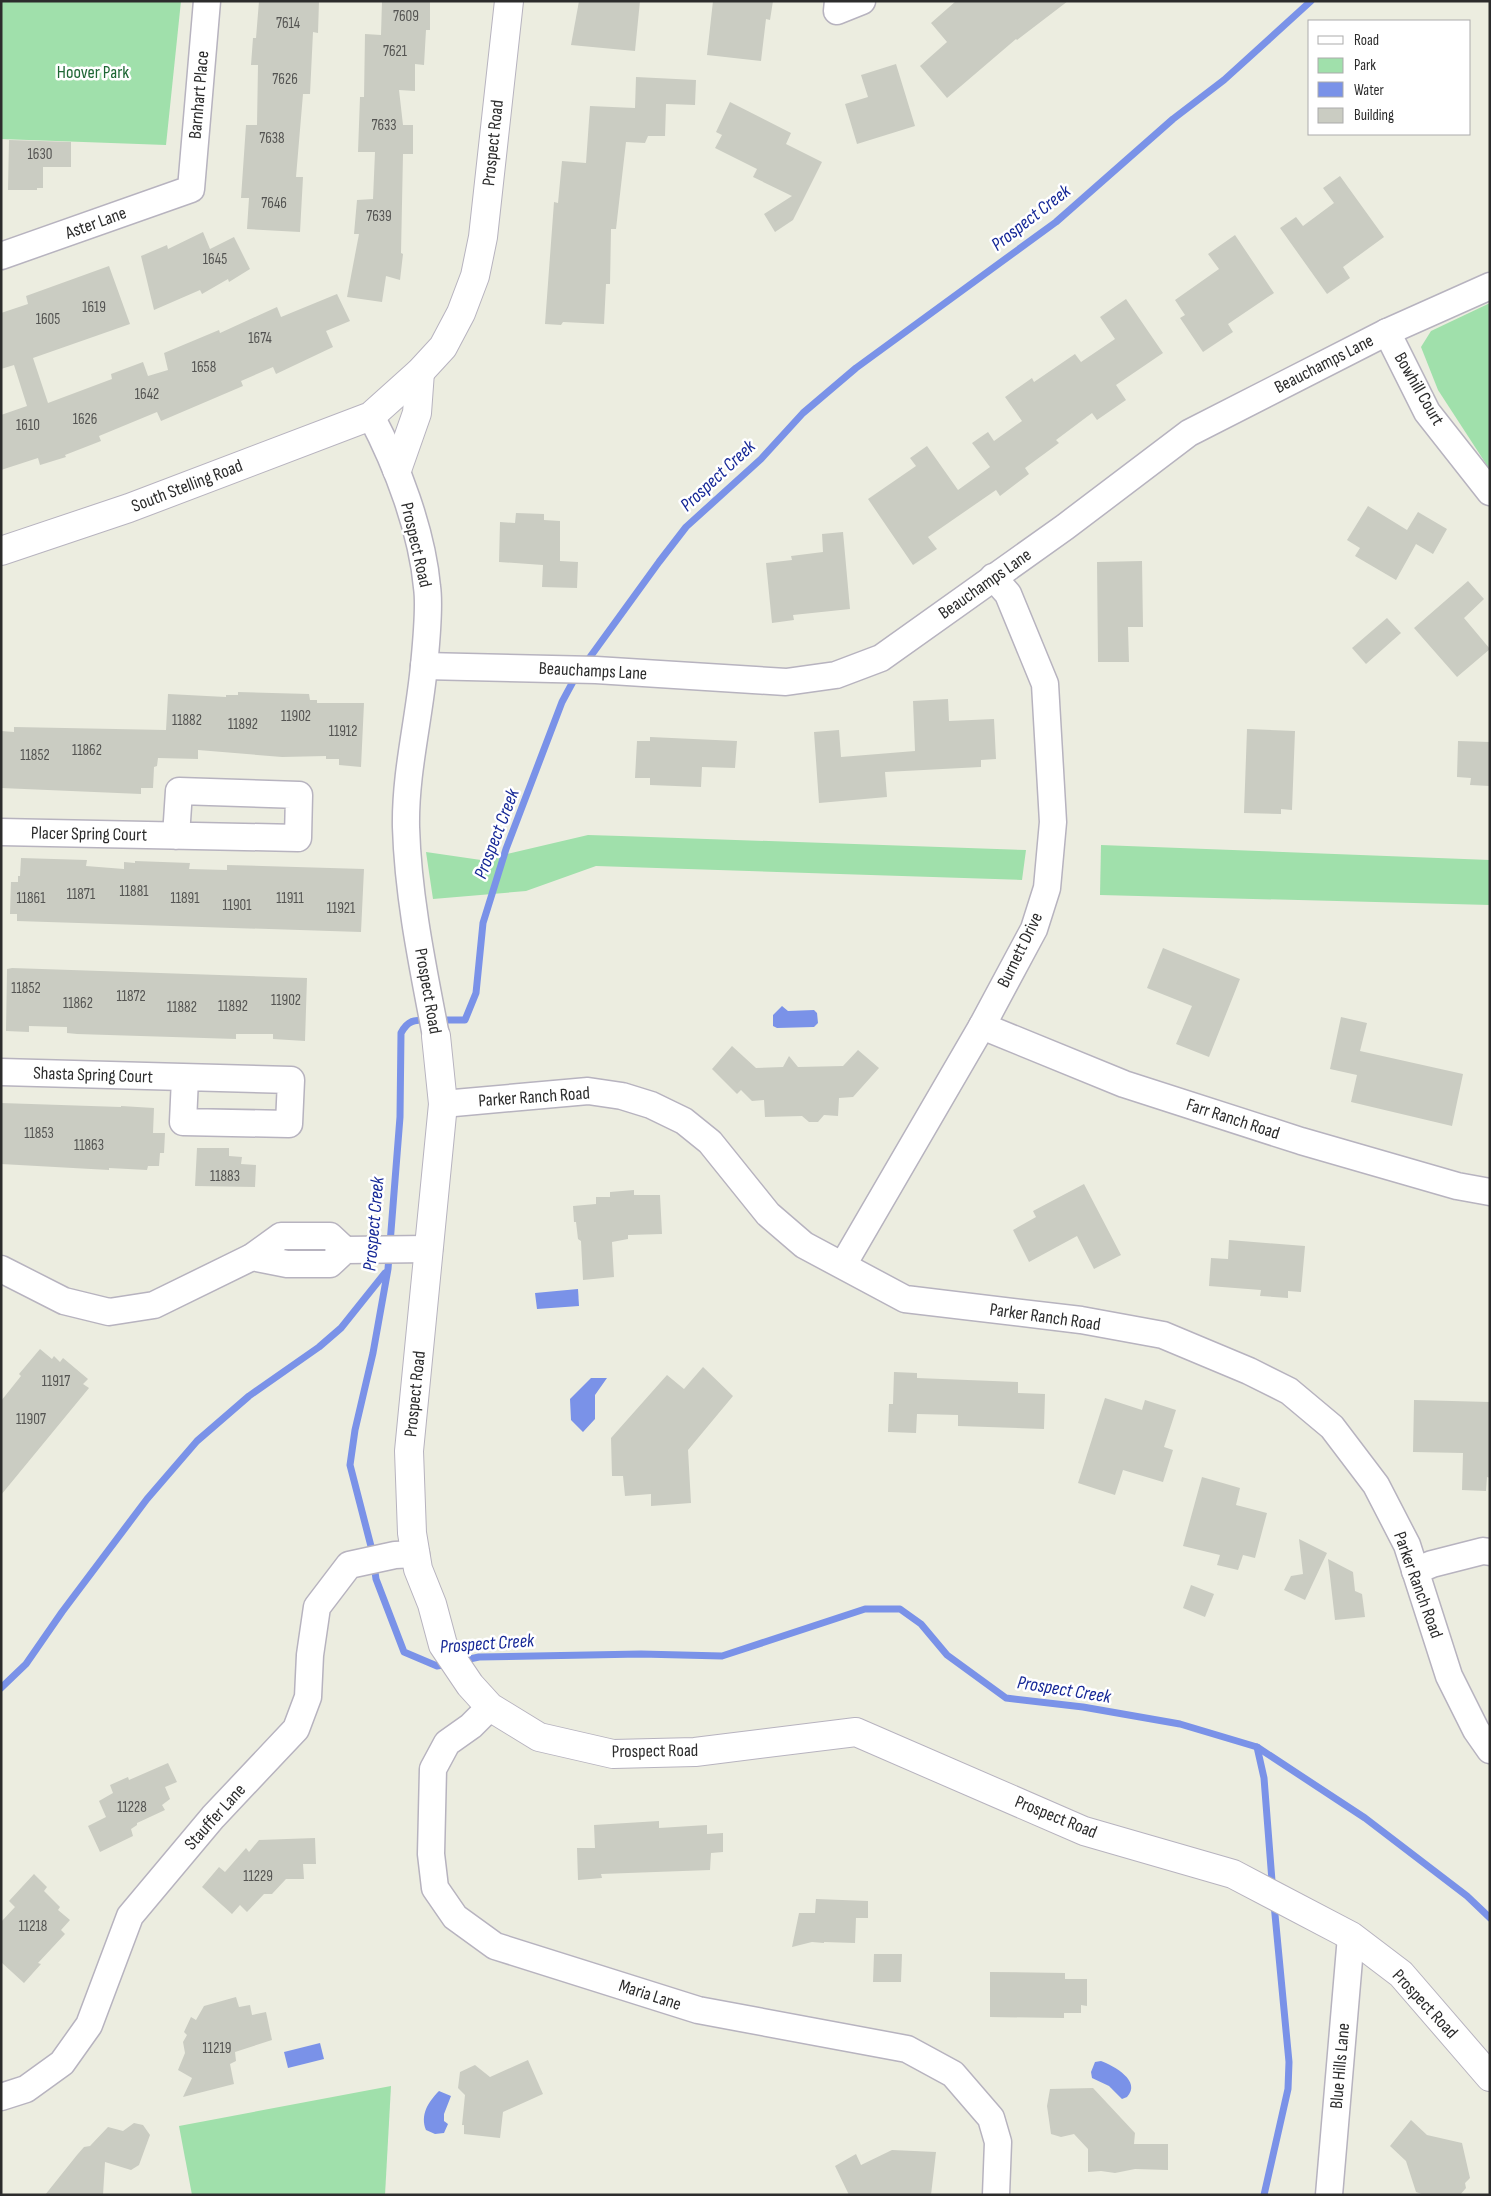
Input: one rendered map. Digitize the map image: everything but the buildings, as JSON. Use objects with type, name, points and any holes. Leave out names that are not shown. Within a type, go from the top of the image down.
[{"type":"street","name":"Barnhart Place","points":[[191,189],[207,1]]},
{"type":"street","name":"Prospect Road","points":[[509,1],[483,237],[475,276],[461,313],[443,347],[420,372],[371,416],[397,470],[418,538],[428,588],[424,666],[410,770],[406,826],[410,883],[436,1036],[443,1104],[410,1451],[412,1533],[390,1557],[418,1569],[432,1604],[444,1645],[470,1685],[490,1707],[539,1738],[613,1754],[695,1752],[856,1732],[1084,1831],[1233,1874],[1351,1936],[1401,1974],[1490,2077]]},
{"type":"street","points":[[838,6],[862,1]]},
{"type":"street","name":"Aster Lane","points":[[1,256],[191,189]]},
{"type":"street","name":"Beauchamps Lane","points":[[424,666],[596,670],[786,682],[836,675],[881,658],[1065,527],[1189,433],[1387,332],[1490,286]]},
{"type":"street","name":"Bowhill Court","points":[[1387,332],[1427,412],[1490,492]]},
{"type":"street","points":[[397,470],[417,413],[420,372]]},
{"type":"street","name":"South Stelling Road","points":[[1,551],[129,508],[371,416]]},
{"type":"street","name":"Burnett Drive","points":[[843,1265],[982,1026],[1034,929],[1047,888],[1053,822],[1045,684],[1008,594],[993,577]]},
{"type":"street","name":"Placer Spring Court","points":[[1,832],[176,836]]},
{"type":"street","name":"Farr Ranch Road","points":[[982,1026],[1124,1084],[1301,1141],[1457,1186],[1490,1192]]},
{"type":"street","name":"Shasta Spring Court","points":[[1,1072],[185,1078]]},
{"type":"street","name":"Parker Ranch Road","points":[[443,1104],[588,1092],[622,1096],[651,1105],[684,1121],[710,1142],[768,1214],[804,1245],[905,1298],[1081,1320],[1164,1335],[1249,1371],[1289,1391],[1332,1427],[1376,1485],[1407,1545],[1449,1676],[1476,1730],[1490,1750]]},
{"type":"street","points":[[1,1269],[64,1301],[109,1312],[154,1304],[252,1257],[287,1264],[330,1264],[345,1250],[429,1249]]},
{"type":"street","points":[[1415,1570],[1483,1551],[1490,1552]]},
{"type":"street","name":"Stauffer Lane","points":[[1,2097],[26,2089],[62,2063],[89,2025],[130,1916],[213,1817],[296,1729],[308,1698],[310,1655],[317,1607],[349,1565],[390,1557]]},
{"type":"street","name":"Maria Lane","points":[[490,1707],[471,1726],[447,1743],[433,1769],[431,1854],[435,1888],[455,1917],[495,1946],[698,2010],[907,2050],[953,2074],[991,2118],[998,2142],[996,2195]]},
{"type":"street","name":"Blue Hills Lane","points":[[1329,2195],[1351,1936]]},
{"type":"green space","name":"Hoover Park","points":[[1,1],[181,1],[166,145],[1,139]]},
{"type":"green space","points":[[1490,303],[1490,470],[1438,390],[1421,347],[1431,331]]},
{"type":"green space","points":[[588,835],[1026,850],[1022,880],[596,866],[526,891],[433,899],[426,852],[481,860]]},
{"type":"green space","points":[[1101,845],[1490,860],[1490,905],[1100,895]]},
{"type":"green space","points":[[391,2086],[385,2195],[192,2195],[179,2126]]},
{"type":"water","points":[[782,1006],[788,1011],[814,1010],[817,1013],[818,1023],[814,1027],[777,1028],[773,1026],[773,1015]]},
{"type":"water","points":[[578,1289],[579,1306],[537,1309],[535,1293]]},
{"type":"water","points":[[591,1378],[607,1378],[595,1395],[595,1419],[583,1432],[571,1420],[570,1399]]},
{"type":"water","points":[[320,2043],[324,2059],[288,2068],[284,2052]]},
{"type":"water","points":[[1101,2061],[1119,2070],[1129,2080],[1131,2091],[1127,2097],[1122,2099],[1109,2086],[1092,2078],[1091,2072],[1095,2062]]},
{"type":"water","points":[[439,2091],[451,2096],[444,2114],[444,2121],[448,2124],[444,2133],[435,2134],[426,2130],[424,2119],[428,2104]]},
{"type":"waterway","name":"Prospect Creek","points":[[585,664],[686,527],[761,459],[803,413],[856,368],[1056,222],[1173,119],[1224,80],[1311,1]]},
{"type":"waterway","name":"Prospect Creek","points":[[439,1020],[465,1020],[476,993],[483,923],[506,849],[562,702],[576,676]]},
{"type":"waterway","name":"Prospect Creek","points":[[373,1554],[350,1465],[355,1430],[373,1353],[388,1269],[400,1117],[401,1033],[409,1023],[428,1020]]},
{"type":"waterway","points":[[1,1688],[26,1664],[62,1612],[147,1499],[197,1441],[249,1396],[319,1347],[341,1328],[385,1273]]},
{"type":"waterway","name":"Prospect Creek","points":[[374,1565],[376,1579],[404,1652],[437,1666],[448,1664]]},
{"type":"waterway","name":"Prospect Creek","points":[[460,1661],[479,1657],[641,1654],[722,1656],[865,1609],[900,1609],[921,1624],[947,1655],[1006,1698],[1083,1707],[1180,1724],[1257,1747],[1365,1818],[1467,1896],[1490,1918]]},
{"type":"waterway","points":[[1257,1747],[1264,1778],[1272,1881]]},
{"type":"waterway","points":[[1264,2195],[1288,2089],[1289,2062],[1274,1904]]}]
